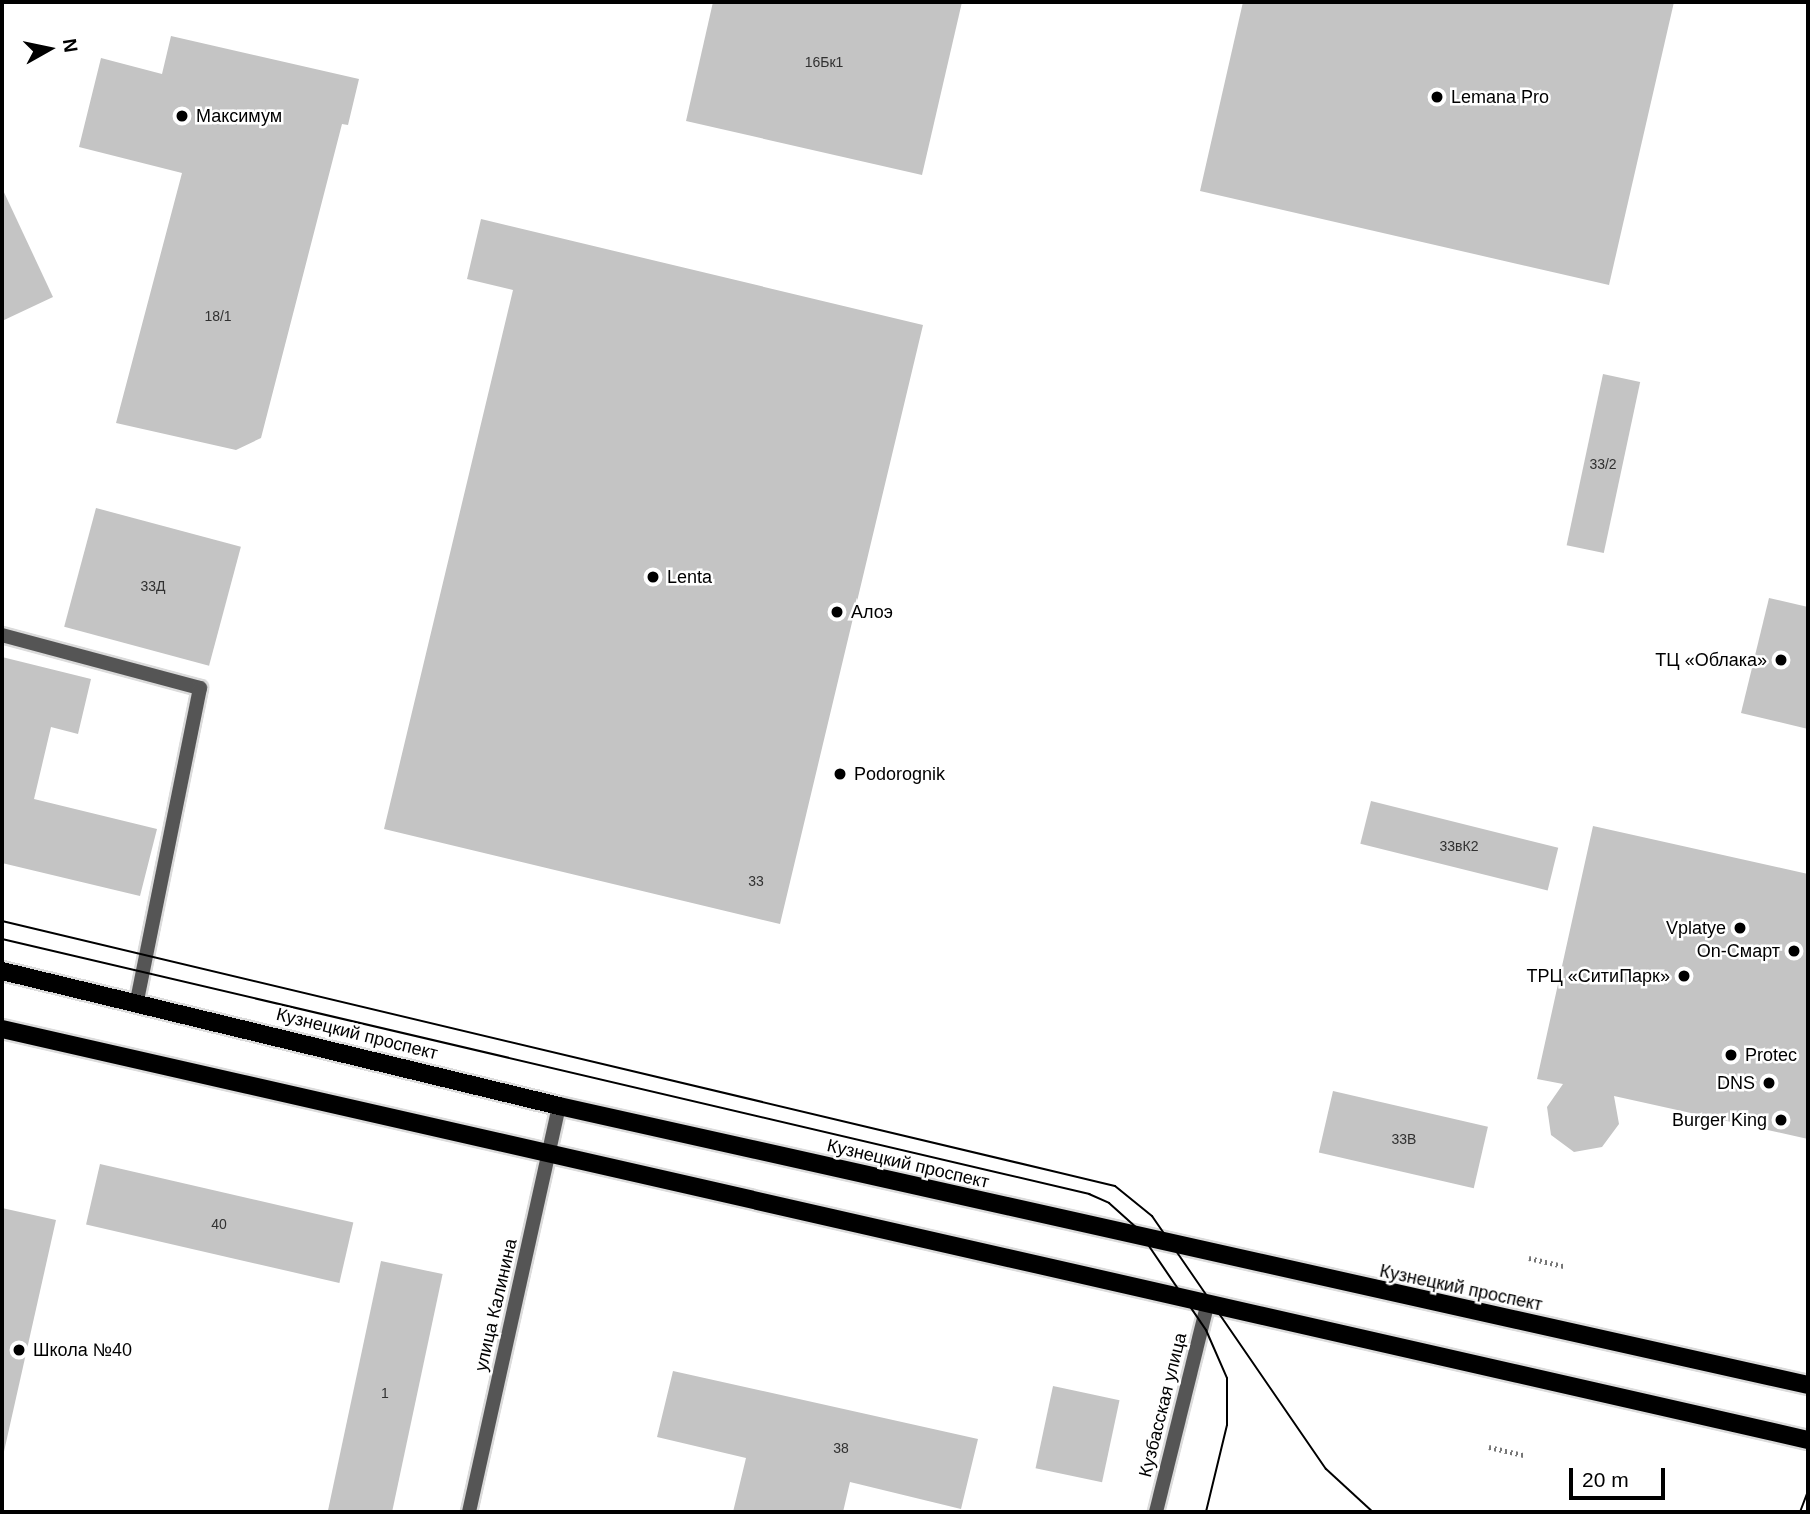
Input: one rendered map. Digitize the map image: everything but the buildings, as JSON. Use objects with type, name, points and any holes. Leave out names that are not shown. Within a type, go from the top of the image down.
[{"type":"main road","name":"Кузнецкий проспект","points":[[2,971],[137,1001],[559,1106],[1808,1385]]},
{"type":"main road","points":[[2,1029],[1207,1306],[1808,1440]]},
{"type":"street","points":[[2,635],[200,688],[137,1001]]},
{"type":"street","name":"улица Калинина","points":[[468,1512],[559,1106]]},
{"type":"street","name":"Кузбасская улица","points":[[1156,1512],[1207,1306]]},
{"type":"path","points":[[1529,1258],[1564,1266]]},
{"type":"path","points":[[1489,1447],[1525,1455]]},
{"type":"tram line","points":[[2,921],[1115,1186],[1152,1216],[1326,1469],[1373,1512]]},
{"type":"tram line","points":[[2,939],[1089,1194],[1109,1203],[1136,1227],[1206,1330],[1227,1378],[1227,1425],[1206,1512]]},
{"type":"tram line","points":[[1800,1512],[1808,1491]]},
{"type":"place","name":"Lemana Pro","points":[[1437,97]]},
{"type":"place","name":"Максимум","points":[[182,116]]},
{"type":"place","name":"Lenta","points":[[653,577]]},
{"type":"place","name":"Алоэ","points":[[837,612]]},
{"type":"place","name":"ТЦ «Облака»","points":[[1781,660]]},
{"type":"place","name":"Podorognik","points":[[840,774]]},
{"type":"place","name":"Vplatye","points":[[1740,928]]},
{"type":"place","name":"On-Смарт","points":[[1794,951]]},
{"type":"place","name":"ТРЦ «СитиПарк»","points":[[1684,976]]},
{"type":"place","name":"Protec","points":[[1731,1055]]},
{"type":"place","name":"DNS","points":[[1769,1083]]},
{"type":"place","name":"Burger King","points":[[1781,1120]]},
{"type":"place","name":"Школа №40","points":[[19,1350]]}]
